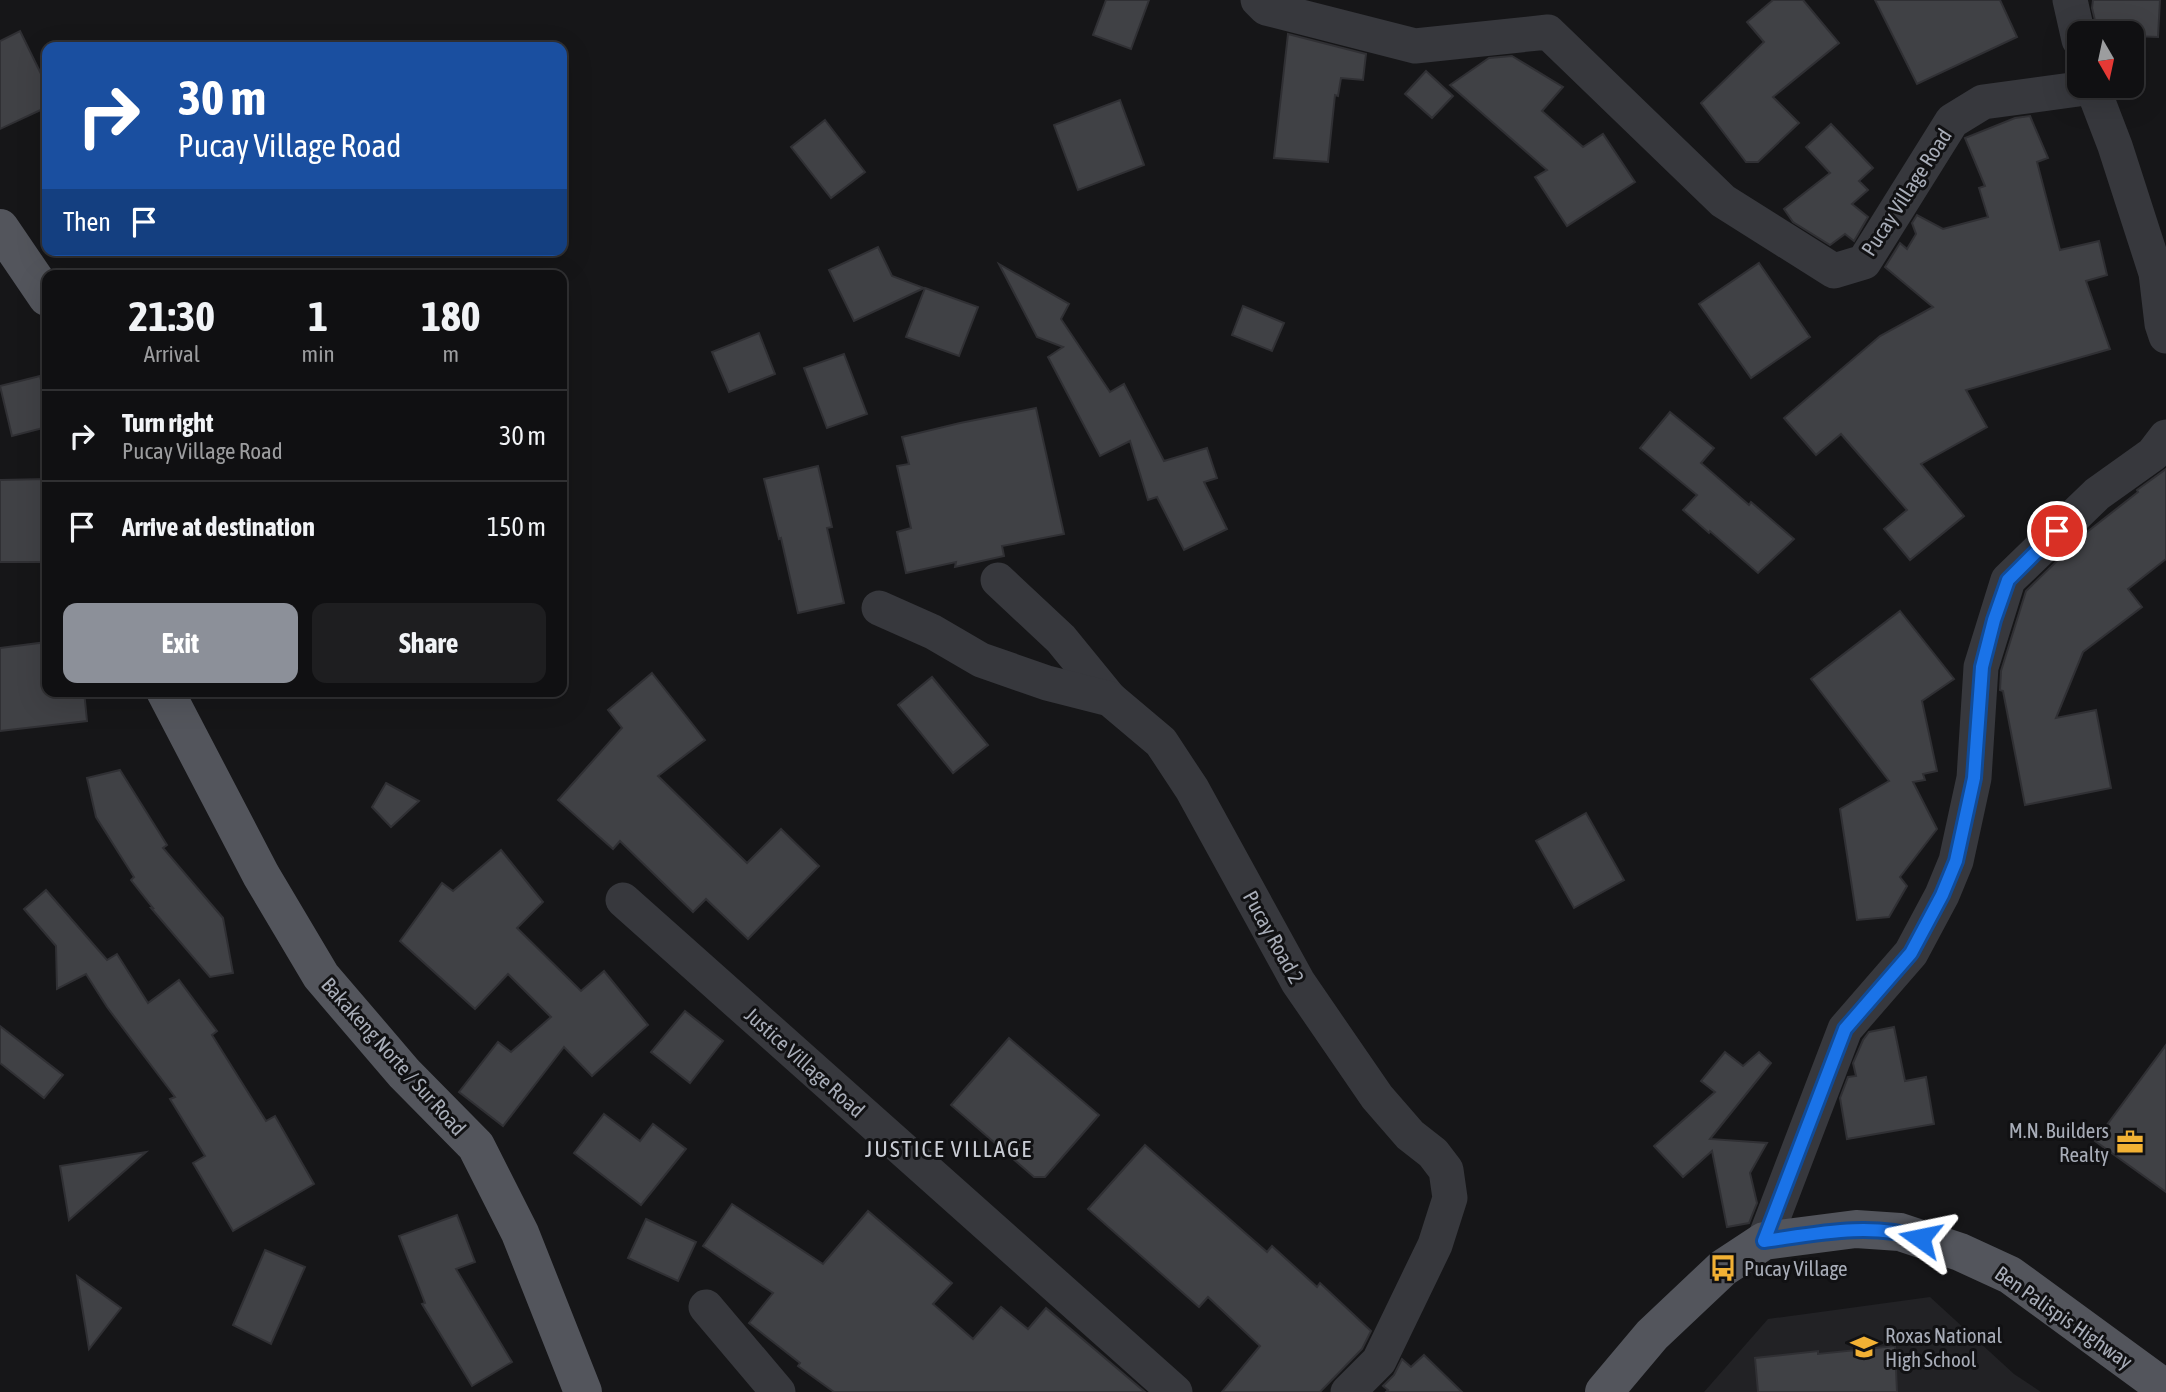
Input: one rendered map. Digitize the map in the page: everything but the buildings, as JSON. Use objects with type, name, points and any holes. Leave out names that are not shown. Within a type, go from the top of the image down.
[{"type":"main road","points":[[0,228],[42,290]]},
{"type":"main road","name":"Bakakeng Norte / Sur Road","points":[[168,697],[261,875],[321,975],[404,1073],[477,1146],[520,1233],[583,1392]]},
{"type":"main road","name":"Ben Palispis Highway","points":[[1604,1392],[1662,1325],[1723,1268],[1764,1241],[1856,1229],[1900,1232],[1961,1252],[2010,1275],[2166,1389]]},
{"type":"street","name":"Pucay Village Road","points":[[1258,0],[1266,8],[1415,46],[1548,32],[1723,201],[1834,271],[1864,262],[1952,121],[1983,102],[2067,90]]},
{"type":"street","points":[[2070,0],[2075,21]]},
{"type":"street","name":"Pucay Village Road","points":[[2097,98],[2156,273],[2166,336]]},
{"type":"street","points":[[1764,1241],[1845,1029],[1911,953],[1942,895],[1956,861],[1974,778],[1982,667],[2008,580],[2097,494],[2153,454],[2166,437]]},
{"type":"street","points":[[998,580],[1060,639],[1111,699]]},
{"type":"street","name":"Pucay Road 2","points":[[879,608],[933,632],[981,660],[1046,683],[1111,699],[1161,742],[1192,789],[1298,982],[1377,1097],[1410,1135],[1433,1153],[1446,1170],[1450,1198],[1435,1245],[1379,1361],[1348,1392]]},
{"type":"street","name":"Justice Village Road","points":[[623,900],[1175,1392]]},
{"type":"street","points":[[706,1307],[778,1392]]},
{"type":"shaded area","name":"Roxas National High School","points":[[1930,1297],[2014,1374],[2041,1392],[1704,1392],[1768,1319]]},
{"type":"place","name":"M.N. Builders Realty","points":[[2130,1142]]},
{"type":"place","name":"Pucay Village","points":[[1723,1268]]},
{"type":"place","name":"Roxas National High School","points":[[1864,1347]]},
{"type":"district","name":"JUSTICE VILLAGE","points":[[949,1149]]},
{"type":"route","points":[[1920,1238],[1900,1232],[1856,1229],[1764,1241],[1845,1029],[1911,953],[1942,895],[1956,861],[1974,778],[1982,667],[1994,620],[2008,580],[2057,531]]}]
